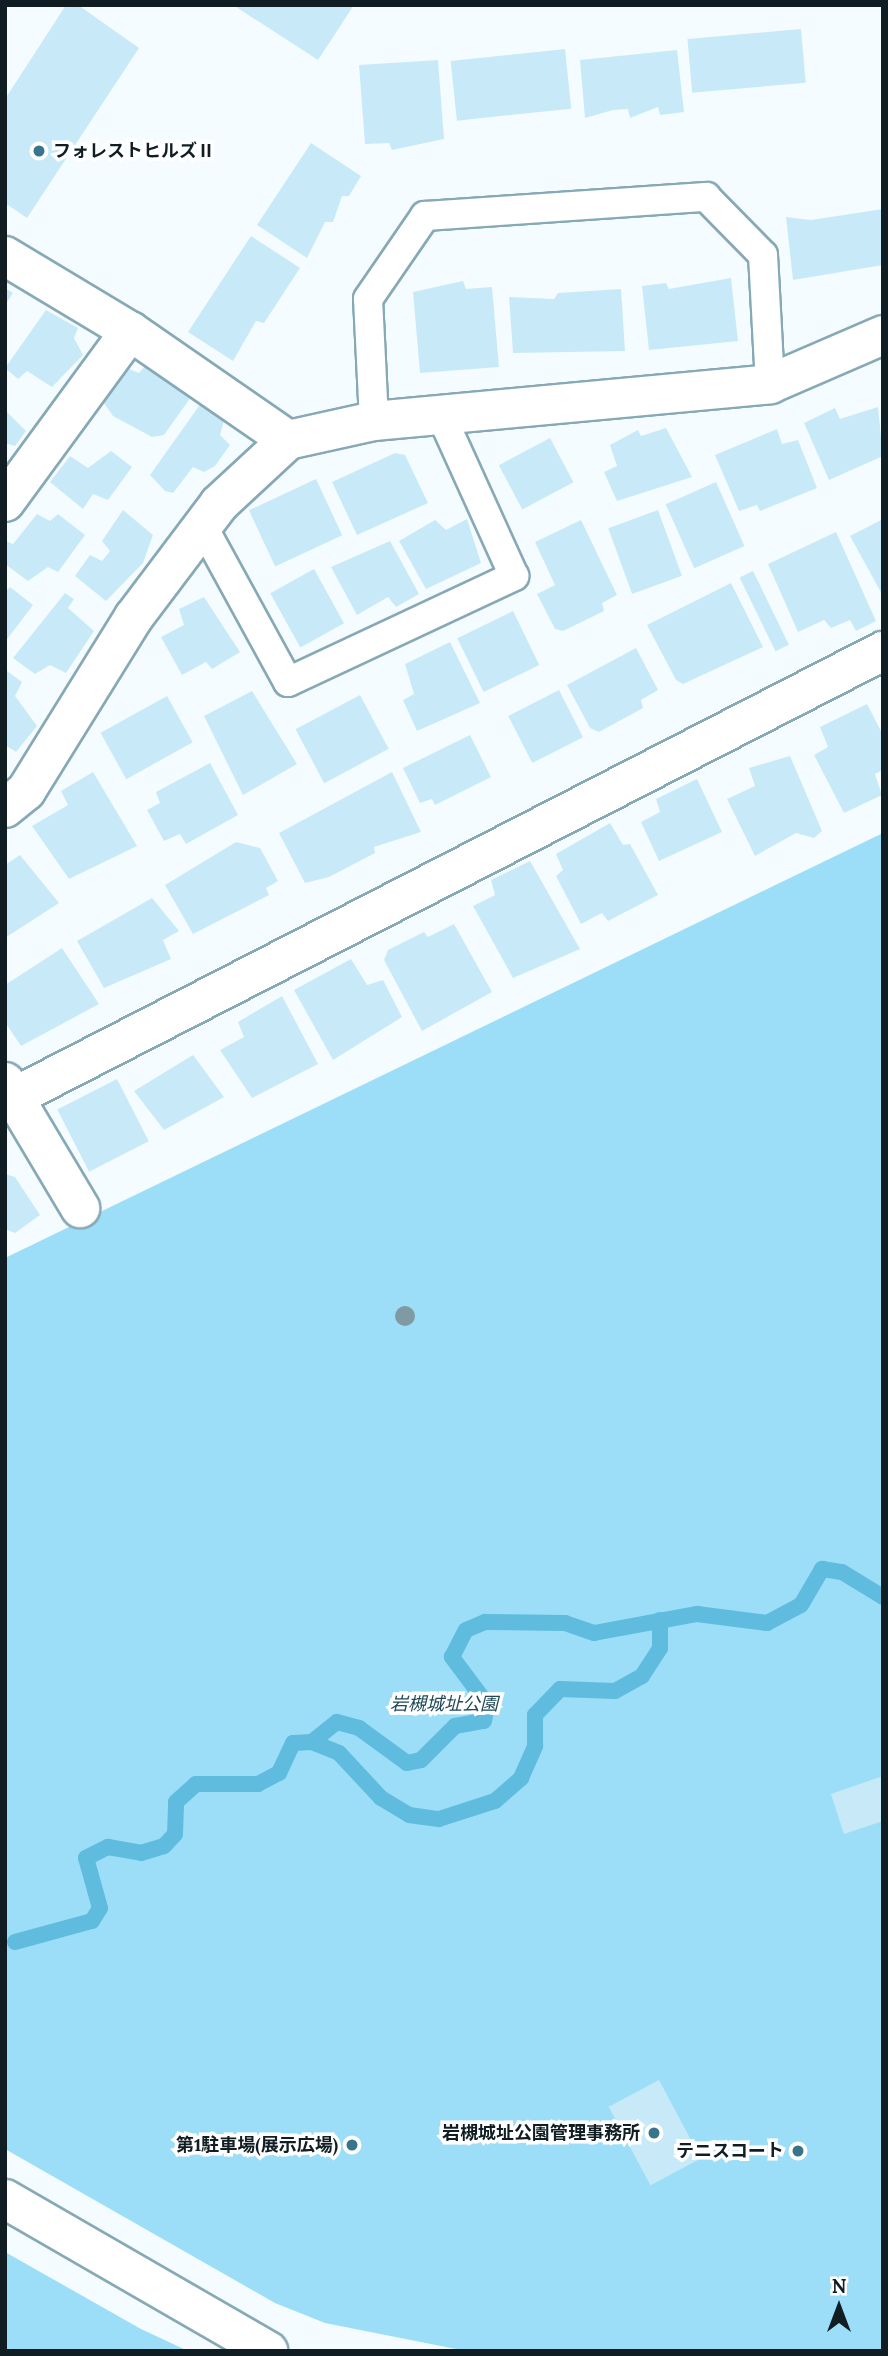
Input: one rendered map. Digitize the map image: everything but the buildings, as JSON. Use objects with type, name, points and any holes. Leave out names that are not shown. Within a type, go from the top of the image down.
[{"type":"street","points":[[5,256],[130,331],[288,440]]},
{"type":"street","points":[[5,502],[130,331]]},
{"type":"street","points":[[5,808],[26,791],[134,617],[202,525],[288,440],[374,421],[770,384],[883,335]]},
{"type":"street","points":[[80,1208],[11,1089],[883,651]]},
{"type":"street","points":[[5,2199],[230,2341],[268,2351]]},
{"type":"lane","points":[[374,421],[368,299],[425,216],[706,197],[763,255],[770,384]]},
{"type":"lane","points":[[202,525],[288,682],[514,576],[441,415]]},
{"type":"green space","name":"岩槻城址公園","points":[[883,833],[883,2351],[466,2351],[325,2323],[275,2303],[5,2149],[5,1258]]},
{"type":"green space","points":[[5,2252],[141,2329],[188,2351],[5,2351]]},
{"type":"waterway","points":[[15,1942],[92,1921],[100,1908],[86,1858],[108,1847],[141,1853],[164,1846],[175,1834],[176,1802],[196,1784],[258,1784],[279,1773],[293,1743],[312,1742],[337,1722],[359,1728],[407,1763],[421,1760],[455,1726],[484,1721],[487,1704],[452,1657],[466,1630],[485,1622],[565,1623],[594,1633],[697,1614],[767,1623],[801,1605],[822,1569],[842,1572],[883,1597]]},
{"type":"waterway","points":[[312,1742],[339,1753],[381,1798],[409,1815],[439,1819],[495,1801],[521,1778],[535,1746],[535,1715],[560,1689],[615,1691],[642,1676],[660,1648],[660,1620]]},
{"type":"place","name":"フォレストヒルズⅡ","points":[[39,151]]},
{"type":"place","name":"岩槻城址公園管理事務所","points":[[654,2133]]},
{"type":"place","name":"第1駐車場(展示広場)","points":[[352,2145]]},
{"type":"place","name":"テニスコート","points":[[798,2151]]}]
